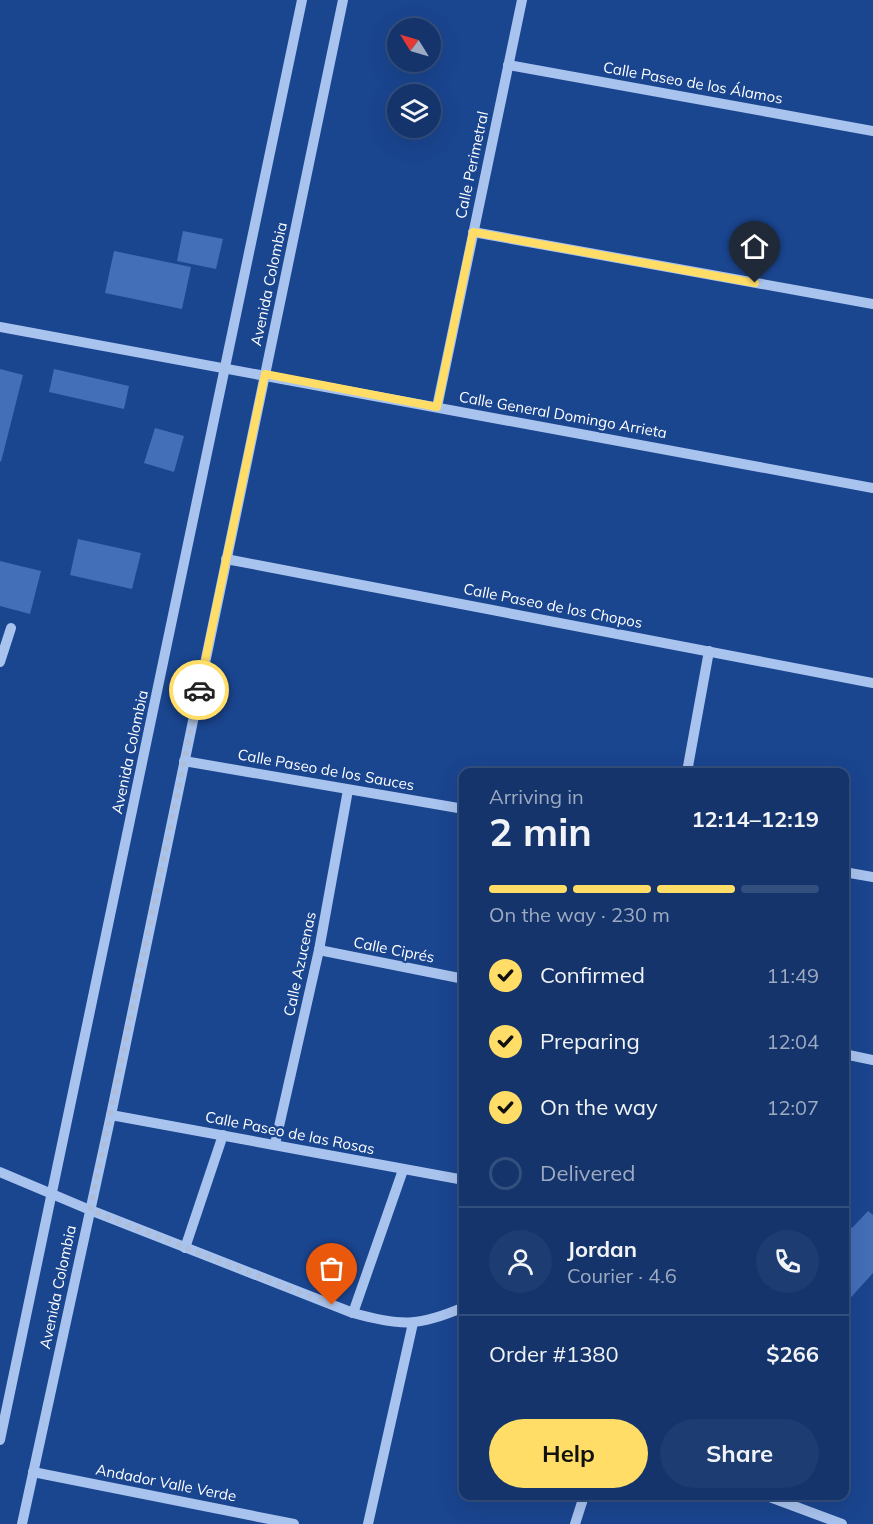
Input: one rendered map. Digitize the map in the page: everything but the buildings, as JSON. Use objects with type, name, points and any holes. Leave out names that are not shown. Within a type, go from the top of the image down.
[{"type":"street","name":"Avenida Colombia","points":[[0,1440],[302,0]]},
{"type":"street","name":"Avenida Colombia","points":[[22,1524],[111,1115],[343,0]]},
{"type":"street","name":"Calle Perimetral","points":[[437,407],[522,0]]},
{"type":"street","name":"Calle Paseo de los Álamos","points":[[508,65],[873,131]]},
{"type":"street","points":[[473,232],[873,304]]},
{"type":"street","name":"Calle General Domingo Arrieta","points":[[0,327],[265,374],[873,488]]},
{"type":"street","name":"Calle Paseo de los Chopos","points":[[226,559],[873,683]]},
{"type":"street","points":[[0,662],[10,628]]},
{"type":"street","points":[[688,768],[709,651]]},
{"type":"street","name":"Calle Paseo de los Sauces","points":[[184,761],[459,808]]},
{"type":"street","name":"Calle Azucenas","points":[[275,1144],[319,950],[348,790]]},
{"type":"street","points":[[849,873],[873,877]]},
{"type":"street","name":"Calle Ciprés","points":[[319,950],[459,978]]},
{"type":"street","points":[[849,1055],[873,1060]]},
{"type":"street","name":"Calle Paseo de las Rosas","points":[[111,1115],[459,1179]]},
{"type":"street","points":[[185,1248],[223,1135]]},
{"type":"street","points":[[353,1313],[403,1170]]},
{"type":"street","points":[[0,1172],[185,1248],[353,1313],[389,1323],[412,1323],[434,1320],[459,1309]]},
{"type":"street","points":[[368,1524],[412,1323]]},
{"type":"street","name":"Andador Valle Verde","points":[[33,1472],[245,1519],[294,1524]]},
{"type":"street","points":[[575,1524],[583,1500]]},
{"type":"street","points":[[778,1500],[842,1524]]},
{"type":"way so far","points":[[199,690],[90,1210],[332,1305]]},
{"type":"route","points":[[199,690],[265,374],[437,407],[473,232],[755,283]]}]
